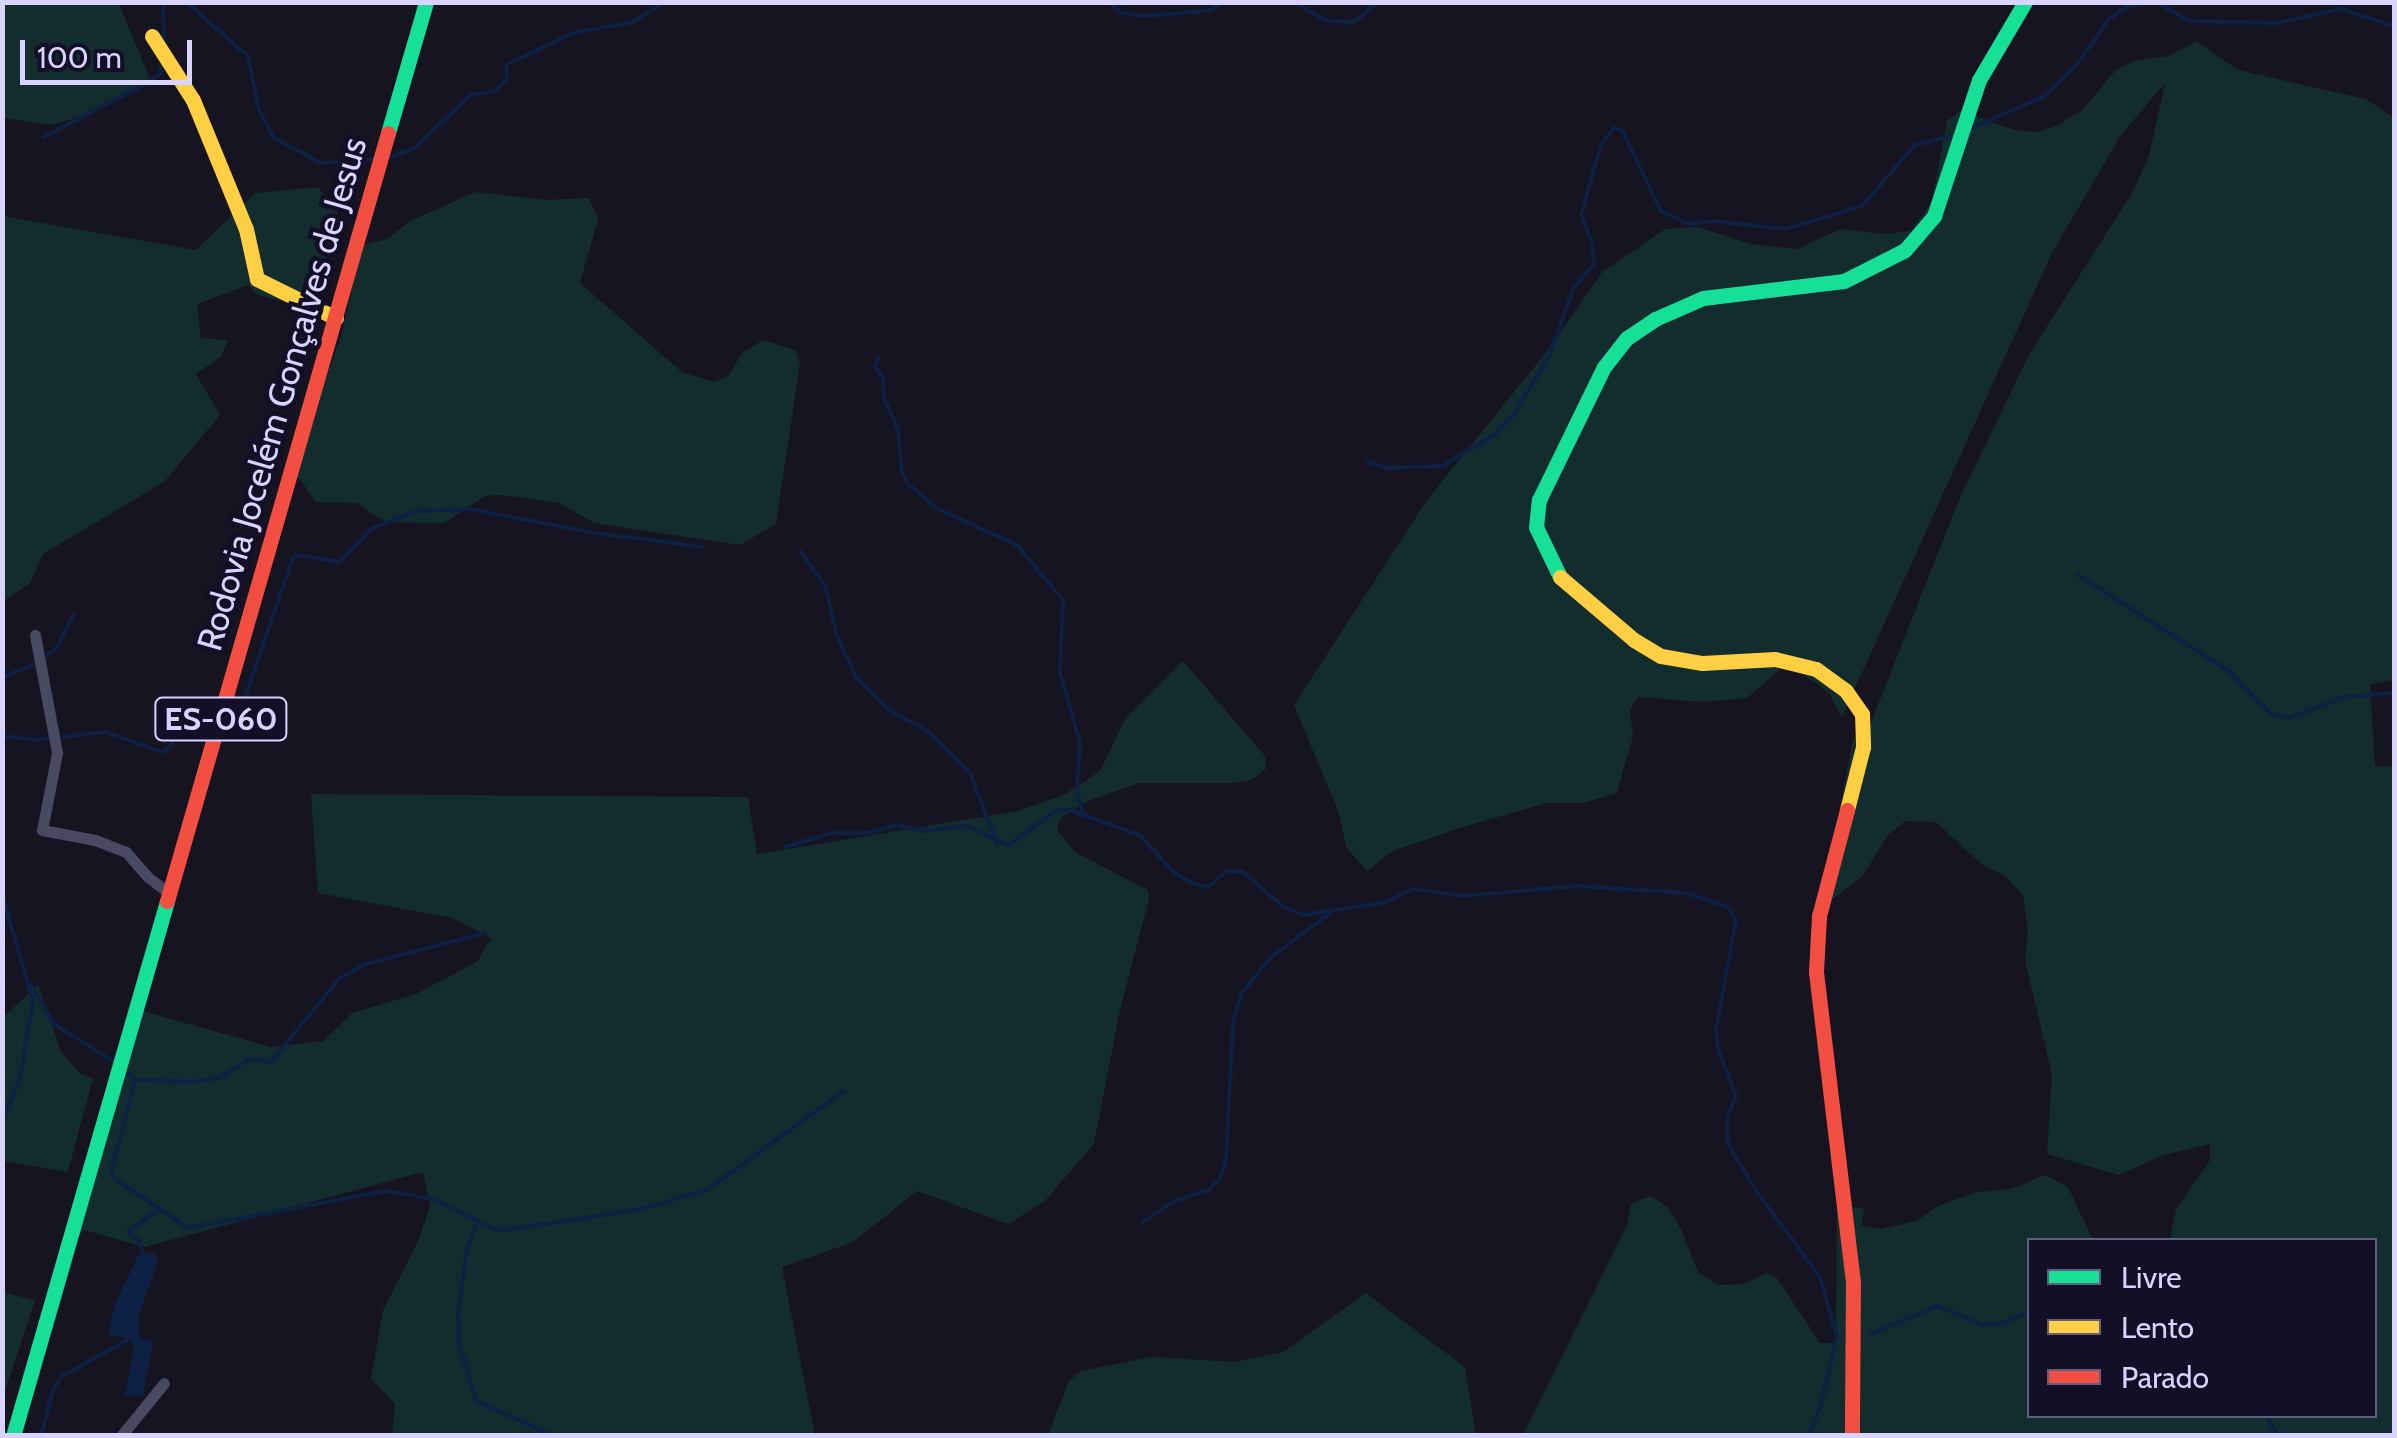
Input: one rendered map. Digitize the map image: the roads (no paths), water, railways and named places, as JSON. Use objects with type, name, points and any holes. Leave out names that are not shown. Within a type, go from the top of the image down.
[{"type":"street","name":"Rodovia Jocelém Gonçalves de Jesus","points":[[13,1436],[426,2]]},
{"type":"street","points":[[1852,1436],[1854,1281],[1816,972],[1819,916],[1863,747],[1862,714],[1846,691],[1816,669],[1775,659],[1702,664],[1661,656],[1634,640],[1558,575],[1536,526],[1539,500],[1604,366],[1627,338],[1655,319],[1704,298],[1844,280],[1905,250],[1934,216],[1979,80],[2026,2]]},
{"type":"street","points":[[152,36],[193,100],[246,229],[257,279],[336,318]]},
{"type":"street","points":[[35,636],[56,753],[42,830],[95,840],[126,852],[170,894]]},
{"type":"street","points":[[121,1436],[164,1383]]},
{"type":"water","points":[[153,1252],[158,1261],[138,1319],[140,1338],[153,1342],[143,1396],[125,1395],[134,1347],[130,1339],[108,1334],[115,1304],[139,1254]]},
{"type":"waterway","points":[[163,2],[164,43]]},
{"type":"waterway","points":[[186,2],[248,56],[259,110],[274,138],[321,163],[376,159]]},
{"type":"waterway","points":[[385,159],[415,148],[470,95],[495,91],[507,78],[506,65],[573,33],[633,22],[665,2]]},
{"type":"waterway","points":[[1108,2],[1122,13],[1142,16],[1207,11],[1225,2]]},
{"type":"waterway","points":[[1293,2],[1327,21],[1354,22],[1378,2]]},
{"type":"waterway","points":[[1972,128],[2043,97],[2078,63],[2109,19],[2124,8],[2148,2]]},
{"type":"waterway","points":[[2156,2],[2189,21],[2276,23],[2341,9],[2394,26]]},
{"type":"waterway","points":[[44,137],[149,82],[160,74],[162,62]]},
{"type":"waterway","points":[[1367,461],[1386,468],[1443,466],[1494,435],[1513,416],[1548,358],[1574,287],[1594,265],[1592,243],[1581,215],[1601,145],[1614,128],[1622,130],[1661,211],[1689,224],[1713,221],[1786,229],[1862,206],[1915,145],[1950,136]]},
{"type":"waterway","points":[[879,356],[875,366],[883,378],[884,398],[898,430],[902,472],[908,484],[938,509],[1017,545],[1063,600],[1060,672],[1080,743],[1077,791],[1083,813]]},
{"type":"waterway","points":[[226,716],[241,709],[293,558],[299,555],[339,562],[371,529],[415,511],[469,509],[596,533],[702,547]]},
{"type":"waterway","points":[[800,551],[825,585],[837,636],[856,677],[893,713],[924,728],[970,773],[997,843]]},
{"type":"waterway","points":[[2078,575],[2230,672],[2271,714],[2290,718],[2344,697],[2394,693]]},
{"type":"waterway","points":[[2,677],[36,664],[57,647],[73,615]]},
{"type":"waterway","points":[[2,736],[33,740],[106,732],[162,752],[170,747],[177,730],[212,720]]},
{"type":"waterway","points":[[785,847],[832,833],[868,833],[897,825],[923,831],[966,826],[1009,845],[1056,811],[1070,810],[1139,835],[1176,874],[1194,884],[1208,887],[1227,871],[1243,872],[1284,907],[1304,915],[1386,902],[1413,889],[1462,896],[1577,886],[1687,893],[1728,907],[1736,920],[1716,1030],[1718,1049],[1736,1096],[1727,1118],[1728,1144],[1757,1192],[1820,1277],[1837,1337],[1820,1408],[1808,1436]]},
{"type":"waterway","points":[[2,895],[33,1001],[20,1079],[2,1120]]},
{"type":"waterway","points":[[1143,1222],[1174,1201],[1209,1190],[1220,1178],[1226,1161],[1233,1021],[1241,994],[1271,957],[1329,914]]},
{"type":"waterway","points":[[123,1069],[135,1080],[194,1082],[219,1078],[249,1059],[271,1062],[339,979],[363,965],[485,933]]},
{"type":"waterway","points":[[30,984],[54,1024],[116,1063]]},
{"type":"waterway","points":[[135,1080],[111,1172],[118,1181],[188,1228],[386,1191],[433,1199],[494,1229],[506,1230],[641,1209],[707,1190],[844,1091]]},
{"type":"waterway","points":[[144,1257],[140,1242],[128,1232],[158,1209]]},
{"type":"waterway","points":[[477,1222],[467,1249],[458,1312],[459,1343],[476,1401],[555,1436]]},
{"type":"waterway","points":[[1871,1334],[1938,1306],[1983,1325],[2003,1323],[2027,1312]]},
{"type":"waterway","points":[[41,1436],[53,1390],[61,1377],[133,1337]]},
{"type":"waterway","points":[[2267,1418],[2278,1436]]}]
